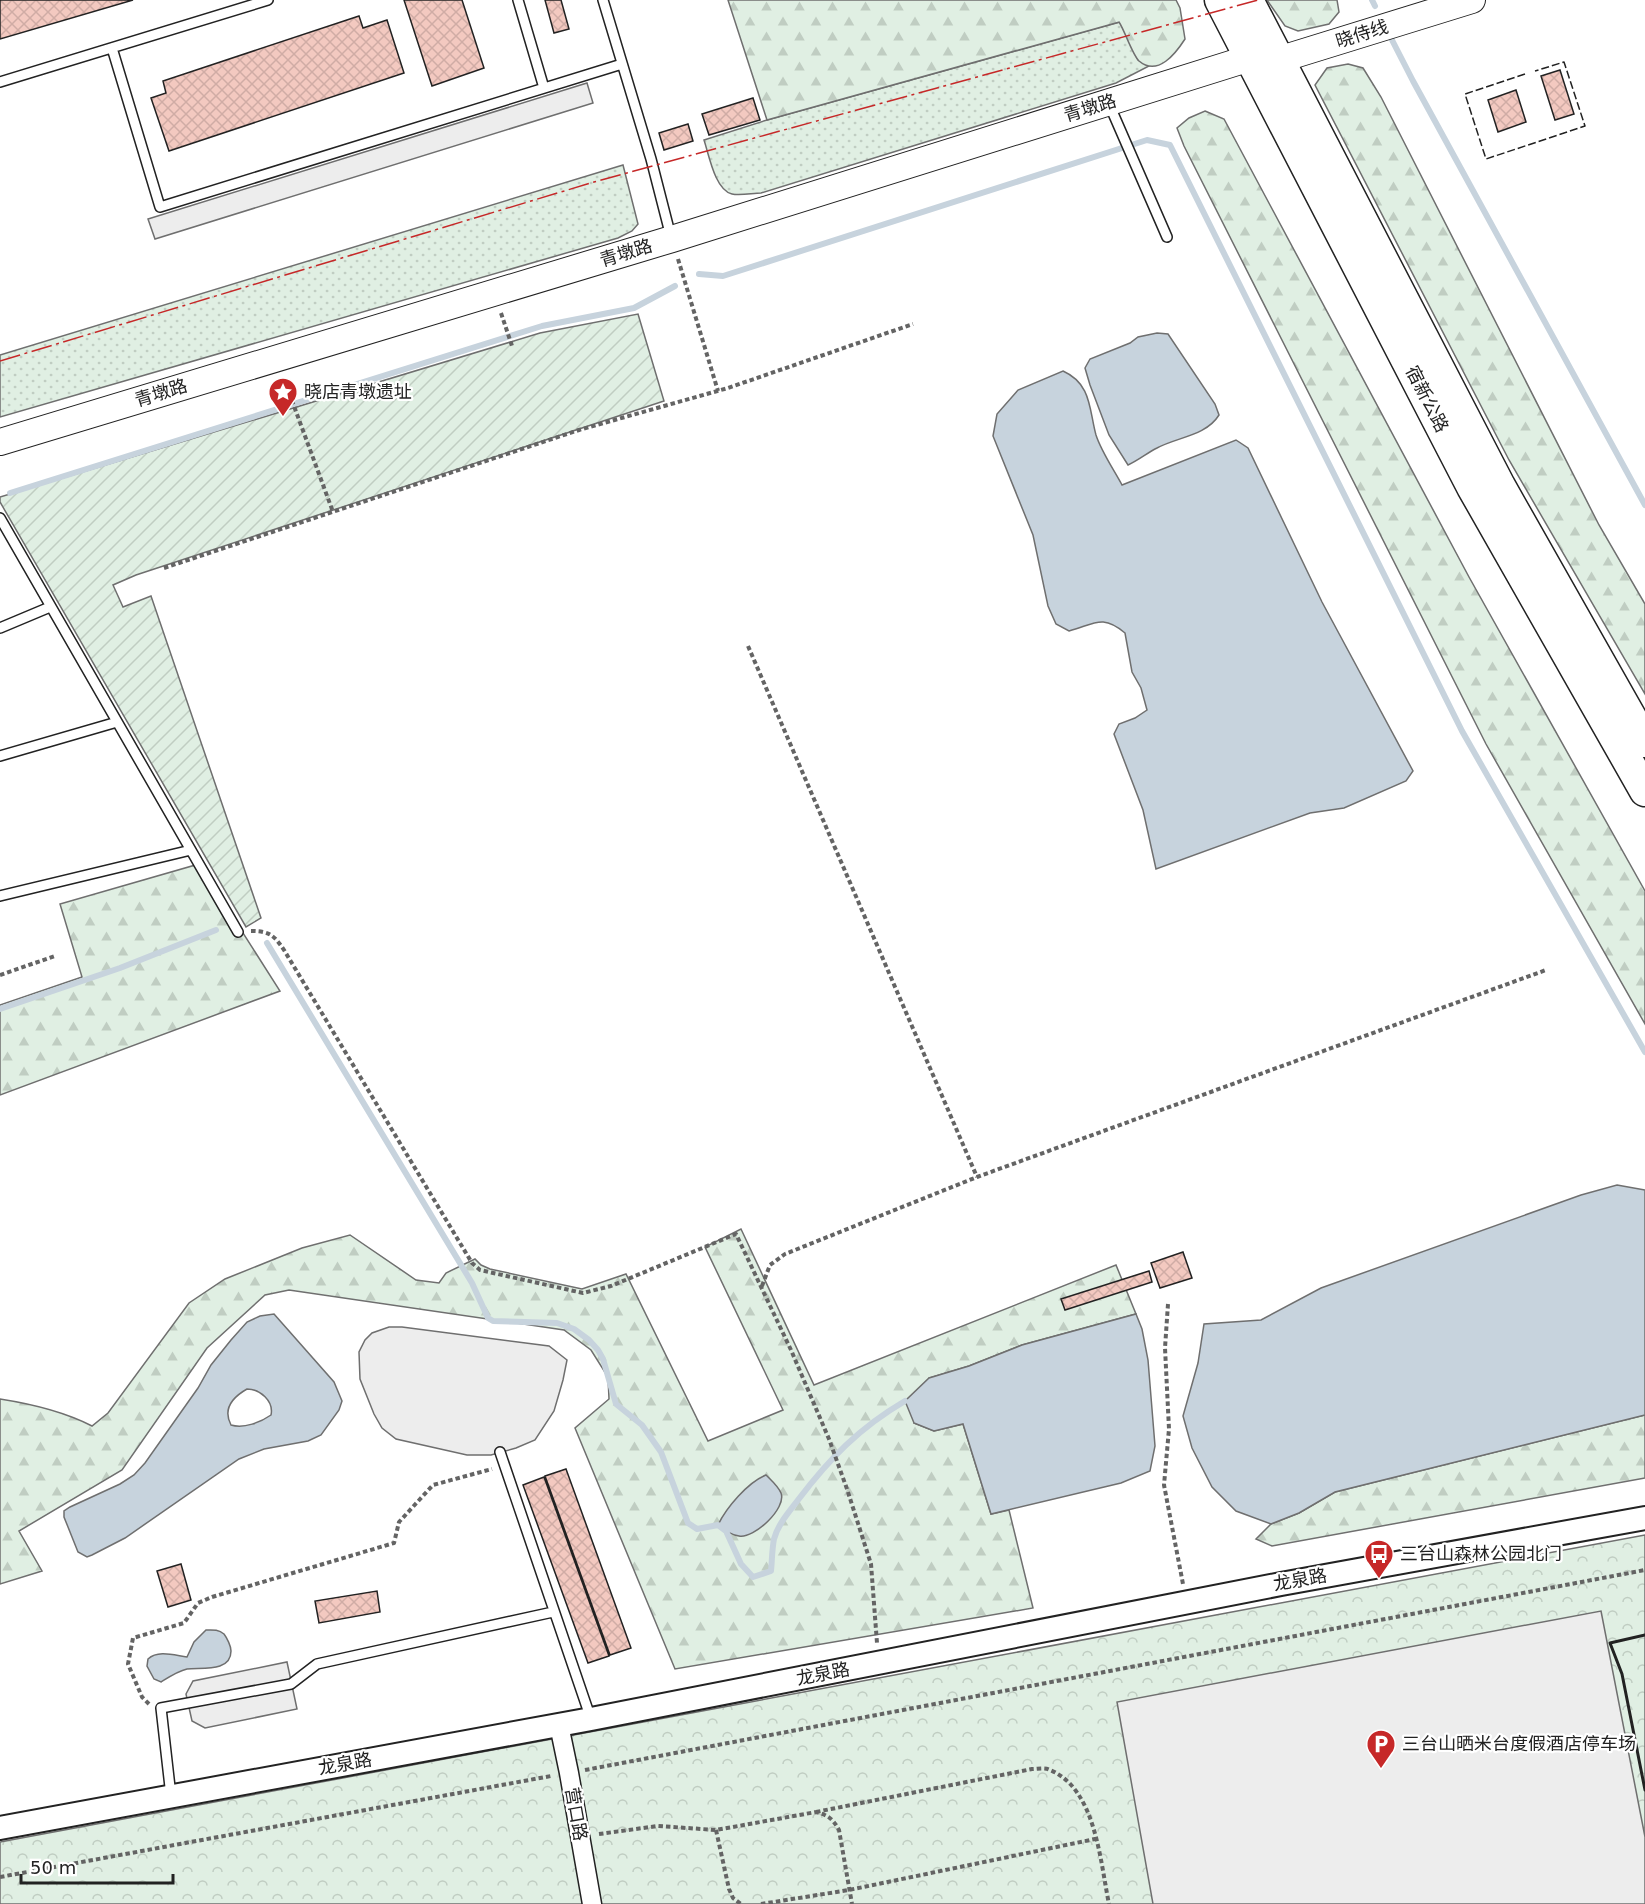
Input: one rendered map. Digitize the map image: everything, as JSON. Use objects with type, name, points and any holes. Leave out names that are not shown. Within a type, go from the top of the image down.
[{"type":"highway","name":"宿新公路","points":[[1220,0],[1264,59],[1500,486],[1645,742]]},
{"type":"highway","name":"宿新公路","points":[[1248,0],[1264,59],[1472,487],[1645,791]]},
{"type":"main road","name":"晓侍线","points":[[1264,59],[1472,0]]},
{"type":"main road","name":"青墩路","points":[[0,442],[672,239],[1108,102],[1264,59]]},
{"type":"street","name":"龙泉路","points":[[0,1827],[591,1719],[1186,1602],[1645,1518]]},
{"type":"street","name":"营口路","points":[[559,1725],[592,1904]]},
{"type":"lane","points":[[0,82],[268,0]]},
{"type":"lane","points":[[518,0],[544,88]]},
{"type":"lane","points":[[603,0],[651,159],[672,239]]},
{"type":"lane","points":[[112,48],[160,207],[622,64]]},
{"type":"lane","points":[[1108,102],[1167,237]]},
{"type":"lane","points":[[0,518],[238,932]]},
{"type":"lane","points":[[0,627],[51,607]]},
{"type":"lane","points":[[0,756],[117,722]]},
{"type":"lane","points":[[0,896],[191,850]]},
{"type":"lane","points":[[500,1452],[591,1719]]},
{"type":"lane","points":[[171,1796],[161,1708],[291,1684],[317,1664],[553,1612]]},
{"type":"path","points":[[672,239],[718,390]]},
{"type":"path","points":[[164,568],[579,430],[718,390],[913,324]]},
{"type":"path","points":[[507,333],[512,345]]},
{"type":"path","points":[[290,394],[333,512]]},
{"type":"path","points":[[748,646],[977,1177]]},
{"type":"path","points":[[238,932],[264,931],[276,938],[472,1263],[480,1270],[583,1293],[611,1286],[736,1234],[829,1438],[871,1564],[878,1663]]},
{"type":"path","points":[[0,975],[55,956]]},
{"type":"path","points":[[761,1287],[771,1265],[785,1254],[977,1177],[1546,970]]},
{"type":"path","points":[[1168,1304],[1165,1348],[1169,1430],[1164,1485],[1186,1602]]},
{"type":"path","points":[[161,1708],[148,1704],[142,1697],[128,1664],[133,1638],[184,1623],[198,1603],[212,1597],[394,1543],[399,1522],[433,1485],[505,1466]]},
{"type":"path","points":[[0,1877],[569,1773],[1645,1570]]},
{"type":"path","points":[[580,1837],[658,1826],[716,1830],[1032,1769],[1048,1768],[1068,1780],[1082,1799],[1092,1824],[1109,1904]]},
{"type":"path","points":[[816,1812],[826,1814],[834,1820],[839,1830],[852,1904]]},
{"type":"path","points":[[716,1830],[729,1889],[733,1898],[741,1904]]},
{"type":"path","points":[[761,1904],[849,1890],[1095,1839]]},
{"type":"green space","points":[[728,0],[1176,0],[1180,8],[1185,39],[1177,51],[1160,65],[1146,65],[1136,58],[1119,22],[767,120]]},
{"type":"green space","points":[[1267,0],[1337,0],[1339,12],[1329,24],[1298,31],[1285,26]]},
{"type":"green space","points":[[1120,22],[1138,60],[1149,66],[1116,83],[761,193],[732,194],[721,186],[717,179],[704,140],[767,120]]},
{"type":"green space","points":[[1348,64],[1363,68],[1381,97],[1599,525],[1645,604],[1645,694],[1509,460],[1315,85],[1327,68]]},
{"type":"green space","points":[[1205,111],[1224,119],[1469,577],[1645,891],[1645,1024],[1486,744],[1184,146],[1177,128],[1189,118]]},
{"type":"green space","points":[[623,165],[638,224],[632,231],[618,238],[0,417],[0,355]]},
{"type":"green space","points":[[638,314],[664,401],[136,575],[113,585],[123,607],[151,596],[261,918],[246,927],[0,502],[0,497],[540,333]]},
{"type":"green space","points":[[199,864],[280,991],[0,1095],[0,1005],[82,977],[60,904]]},
{"type":"green space","points":[[741,1229],[814,1385],[1116,1265],[1136,1314],[1022,1345],[969,1366],[929,1378],[914,1423],[934,1431],[963,1424],[991,1514],[1009,1510],[1033,1608],[675,1669],[575,1428],[609,1399],[608,1377],[591,1350],[564,1330],[289,1290],[265,1295],[207,1348],[122,1470],[19,1531],[42,1571],[0,1584],[0,1399],[47,1409],[92,1426],[108,1413],[189,1303],[225,1279],[302,1248],[350,1235],[416,1280],[439,1283],[446,1273],[475,1259],[490,1269],[582,1289],[626,1274],[708,1441],[783,1410],[705,1247]]},
{"type":"green space","points":[[1645,1415],[1645,1478],[1272,1546],[1256,1539],[1271,1524],[1299,1513],[1335,1492]]},
{"type":"green space","points":[[1645,1535],[1645,1904],[0,1904],[0,1842]]},
{"type":"shaded area","points":[[587,83],[593,103],[155,239],[148,219]]},
{"type":"shaded area","points":[[1157,333],[1168,334],[1215,404],[1219,415],[1199,432],[1165,444],[1128,465],[1109,435],[1085,368],[1090,359],[1130,343],[1138,337]]},
{"type":"shaded area","points":[[1063,371],[1072,376],[1084,390],[1098,441],[1122,485],[1236,440],[1248,448],[1322,602],[1413,771],[1406,781],[1344,808],[1310,813],[1156,869],[1143,810],[1114,734],[1119,724],[1147,710],[1141,688],[1132,672],[1125,633],[1104,622],[1069,631],[1056,624],[1048,606],[1033,535],[993,436],[997,414],[1018,390]]},
{"type":"shaded area","points":[[1617,1185],[1645,1190],[1645,1415],[1335,1492],[1299,1513],[1271,1524],[1236,1511],[1212,1487],[1192,1448],[1183,1416],[1198,1363],[1204,1324],[1261,1320],[1321,1288],[1581,1195]]},
{"type":"shaded area","points":[[274,1314],[334,1382],[342,1401],[339,1410],[321,1435],[308,1441],[264,1449],[239,1459],[125,1538],[87,1557],[78,1552],[64,1517],[64,1511],[134,1475],[198,1388],[211,1365],[247,1322],[260,1316]],"holes":[[[247,1389],[265,1397],[270,1405],[271,1415],[252,1424],[231,1425],[228,1413],[230,1404],[242,1392]]]},
{"type":"shaded area","points":[[1136,1314],[1142,1329],[1148,1360],[1155,1446],[1150,1471],[1121,1483],[991,1514],[963,1424],[934,1431],[914,1423],[905,1401],[929,1378],[969,1366],[1022,1345]]},
{"type":"shaded area","points":[[389,1327],[549,1346],[567,1360],[554,1411],[535,1440],[491,1455],[467,1455],[396,1439],[382,1428],[360,1379],[359,1352],[365,1340],[372,1333]]},
{"type":"shaded area","points":[[766,1475],[780,1490],[782,1499],[768,1521],[753,1533],[745,1536],[733,1535],[718,1525],[738,1496],[752,1483]]},
{"type":"shaded area","name":"三台山晒米台度假酒店停车场","points":[[1601,1611],[1645,1837],[1645,1904],[1153,1904],[1117,1702]]},
{"type":"shaded area","points":[[206,1630],[220,1631],[224,1634],[231,1651],[226,1663],[214,1668],[187,1669],[161,1682],[154,1679],[147,1666],[148,1659],[161,1654],[187,1657],[194,1642]]},
{"type":"shaded area","points":[[287,1662],[297,1709],[205,1728],[192,1721],[186,1694],[193,1681]]},
{"type":"building","points":[[0,0],[133,0],[0,39]]},
{"type":"building","points":[[404,0],[462,0],[484,68],[432,86]]},
{"type":"building","points":[[545,0],[561,0],[569,29],[554,33]]},
{"type":"building","points":[[359,16],[363,28],[387,20],[404,73],[169,151],[151,98],[166,93],[163,81]]},
{"type":"building","points":[[1560,70],[1574,114],[1555,120],[1541,76]]},
{"type":"building","points":[[1516,90],[1526,122],[1498,132],[1488,100]]},
{"type":"building","points":[[753,98],[760,120],[709,135],[702,114]]},
{"type":"building","points":[[688,124],[693,141],[664,150],[659,133]]},
{"type":"building","points":[[1183,1252],[1192,1278],[1160,1288],[1151,1263]]},
{"type":"building","points":[[1149,1271],[1152,1282],[1065,1310],[1061,1299]]},
{"type":"building","points":[[566,1469],[631,1648],[610,1655],[545,1476]]},
{"type":"building","points":[[544,1477],[609,1656],[588,1663],[523,1485]]},
{"type":"building","points":[[181,1564],[191,1600],[168,1607],[157,1571]]},
{"type":"building","points":[[377,1591],[380,1612],[319,1623],[315,1601]]},
{"type":"waterway","points":[[1372,0],[1375,6]]},
{"type":"waterway","points":[[1391,38],[1645,505]]},
{"type":"waterway","points":[[699,274],[723,276],[1147,140],[1170,145],[1462,731],[1645,1052]]},
{"type":"waterway","points":[[10,493],[542,326],[634,308],[675,286]]},
{"type":"waterway","points":[[0,1009],[120,968],[216,930]]},
{"type":"waterway","points":[[267,943],[472,1283],[488,1318],[493,1321],[557,1323],[574,1329],[589,1340],[603,1359],[616,1404],[642,1425],[661,1452],[688,1523],[697,1529],[718,1525],[726,1531],[741,1564],[753,1577],[771,1571],[773,1543],[778,1528],[822,1471],[859,1433],[905,1401]]},
{"type":"fence","points":[[1525,74],[1465,94],[1486,159],[1585,126],[1564,62],[1535,71]]},
{"type":"wall","points":[[1645,1635],[1610,1643],[1622,1674],[1645,1790]]},
{"type":"power","points":[[0,361],[594,182],[1258,0]]},
{"type":"place","name":"晓店青墩遗址","points":[[283,418]]},
{"type":"place","name":"三台山森林公园北门","points":[[1379,1580]]},
{"type":"place","name":"三台山晒米台度假酒店停车场","points":[[1381,1770]]}]
